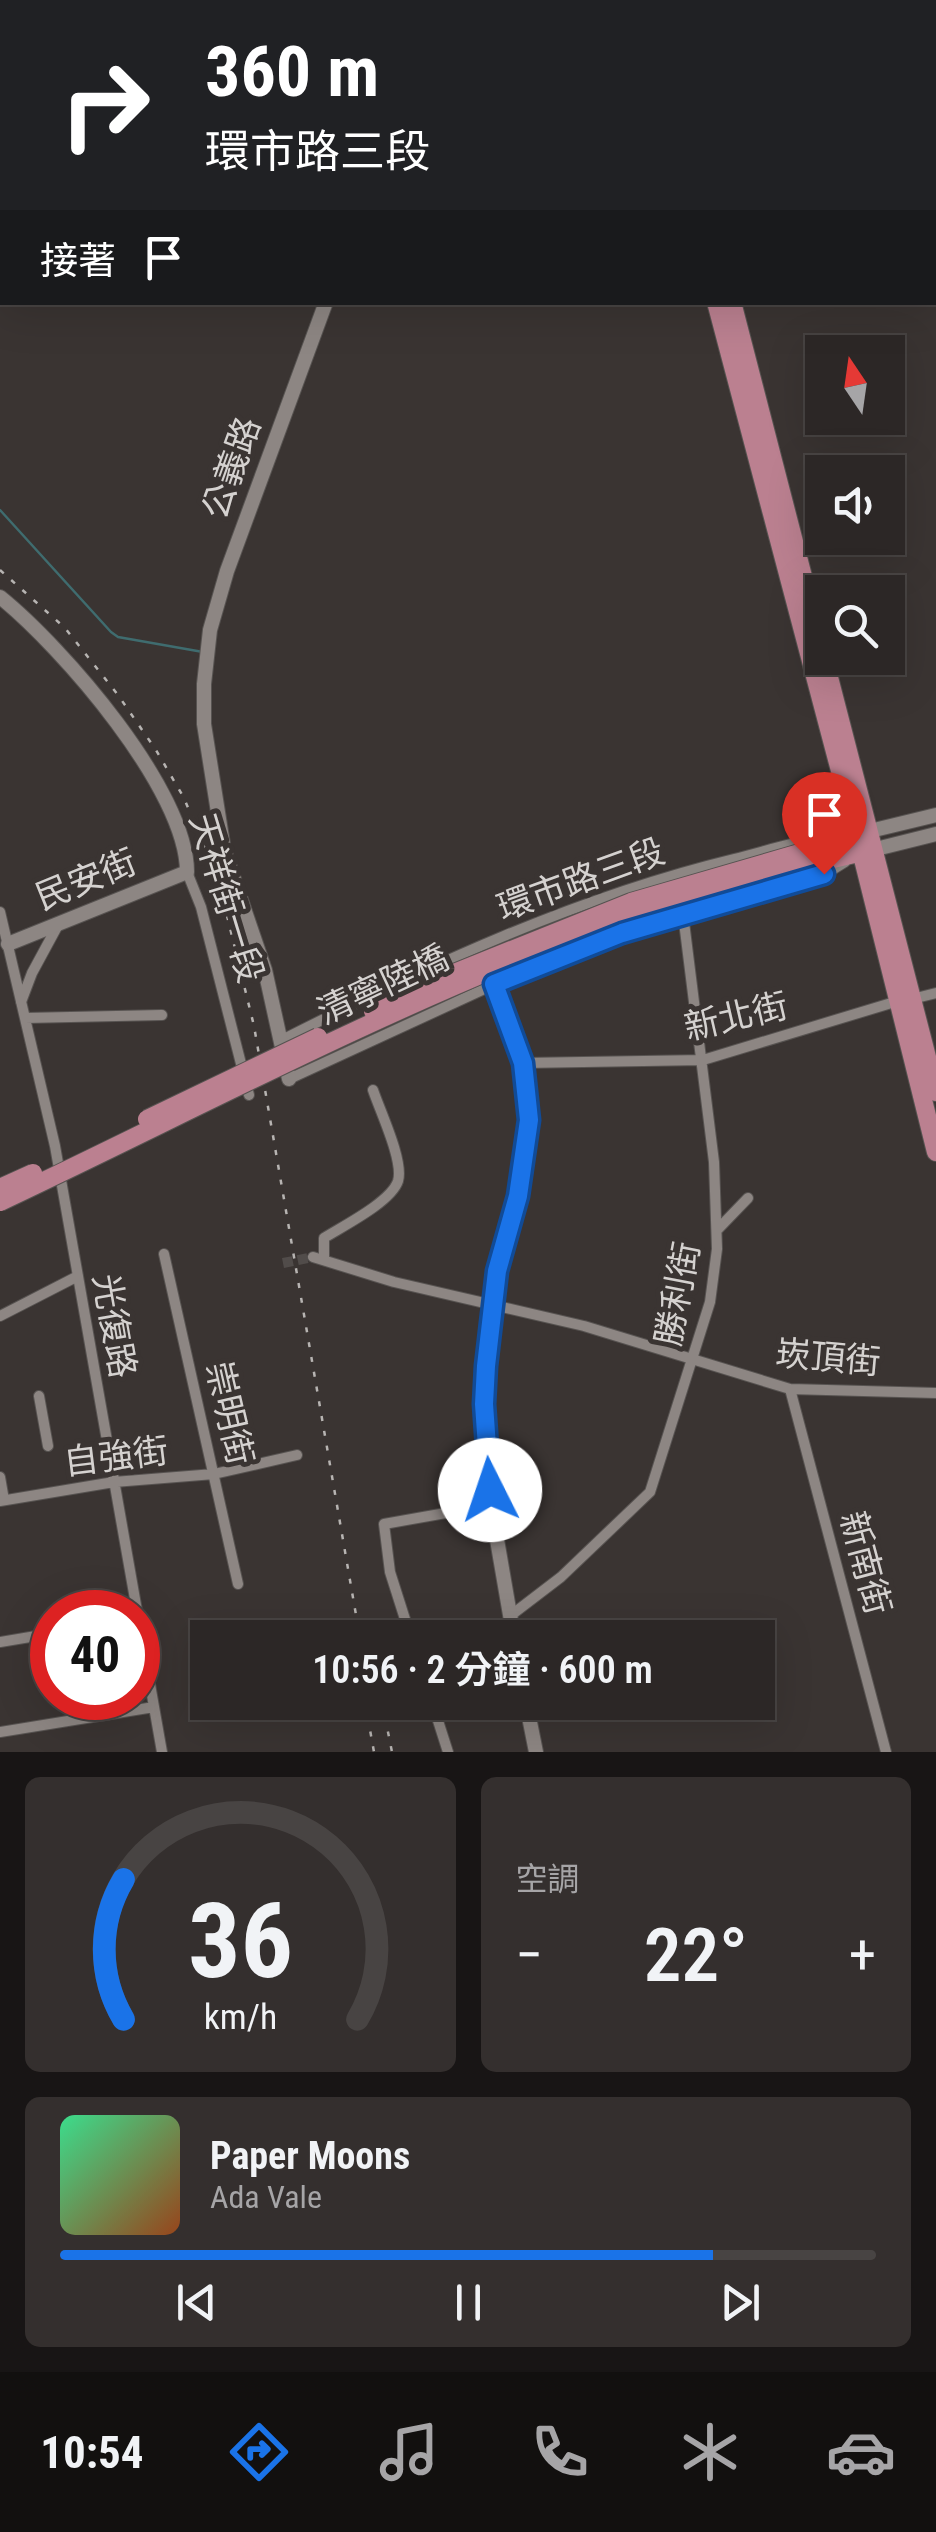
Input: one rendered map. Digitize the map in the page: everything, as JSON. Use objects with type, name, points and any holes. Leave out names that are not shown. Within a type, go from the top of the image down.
[{"type":"main road","points":[[717,305],[866,842]]},
{"type":"main road","points":[[733,305],[805,584]]},
{"type":"main road","points":[[828,675],[905,1000],[936,1152]]},
{"type":"main road","points":[[806,858],[866,842]]},
{"type":"main road","name":"清寧陸橋","points":[[0,1188],[439,979],[631,902],[806,858]]},
{"type":"main road","name":"清寧陸橋","points":[[0,1202],[398,1012],[546,948],[806,858]]},
{"type":"main road","points":[[905,1000],[936,1092]]},
{"type":"street","name":"公義路","points":[[282,1040],[265,970],[229,864],[204,724],[205,661],[227,570],[324,310]]},
{"type":"street","name":"天祥街一段","points":[[0,596],[29,620],[112,716],[155,780],[183,840],[187,872],[201,907],[249,1095]]},
{"type":"street","points":[[866,842],[936,814]]},
{"type":"street","points":[[866,842],[936,834]]},
{"type":"street","name":"環市路三段","points":[[282,1040],[378,991],[575,909],[704,866],[806,839],[866,842]]},
{"type":"street","name":"環市路三段","points":[[289,1079],[494,984],[683,914],[824,874],[866,842]]},
{"type":"street","name":"民安街","points":[[8,944],[187,872]]},
{"type":"street","name":"光復路","points":[[0,912],[54,1146],[133,1590]]},
{"type":"street","name":"勝利街","points":[[510,1616],[631,1514],[650,1492],[710,1302],[718,1229],[703,1060],[683,914]]},
{"type":"street","points":[[21,1002],[58,925]]},
{"type":"street","points":[[520,932],[536,968]]},
{"type":"street","points":[[494,984],[523,1063],[529,1120],[526,1152],[497,1271],[484,1404],[491,1506],[511,1620]]},
{"type":"street","name":"新北街","points":[[523,1063],[703,1060],[936,992]]},
{"type":"street","points":[[24,1018],[162,1015]]},
{"type":"street","points":[[282,1040],[289,1079]]},
{"type":"street","name":"崁頂街","points":[[373,1090],[399,1165],[398,1181],[388,1196],[324,1238],[318,1258],[394,1282],[584,1326],[790,1389],[936,1393]]},
{"type":"street","points":[[718,1229],[748,1198]]},
{"type":"street","name":"崇明街","points":[[164,1254],[238,1584]]},
{"type":"street","points":[[0,1316],[78,1276]]},
{"type":"street","name":"新南街","points":[[790,1389],[886,1752]]},
{"type":"street","points":[[39,1396],[48,1446]]},
{"type":"street","name":"自強街","points":[[2,1501],[114,1482],[214,1474],[297,1455]]},
{"type":"street","points":[[0,1477],[2,1501]]},
{"type":"street","points":[[405,1620],[390,1572],[384,1524],[491,1506]]},
{"type":"street","points":[[0,1642],[30,1637]]},
{"type":"street","points":[[0,1732],[74,1720]]},
{"type":"street","name":"光復路","points":[[156,1720],[162,1752]]},
{"type":"street","points":[[438,1720],[448,1752]]},
{"type":"street","points":[[530,1720],[536,1752]]},
{"type":"waterway","points":[[0,510],[118,637],[203,652]]},
{"type":"tunnel","points":[[283,1263],[313,1257]]},
{"type":"railway","points":[[0,570],[65,628],[118,695],[184,798],[219,883],[254,1026],[357,1620]]},
{"type":"railway","points":[[368,1720],[374,1752]]},
{"type":"railway","points":[[386,1720],[392,1752]]},
{"type":"route","points":[[490,1490],[484,1404],[486,1366],[497,1271],[518,1196],[529,1120],[523,1063],[494,984],[622,933],[824,874]]}]
